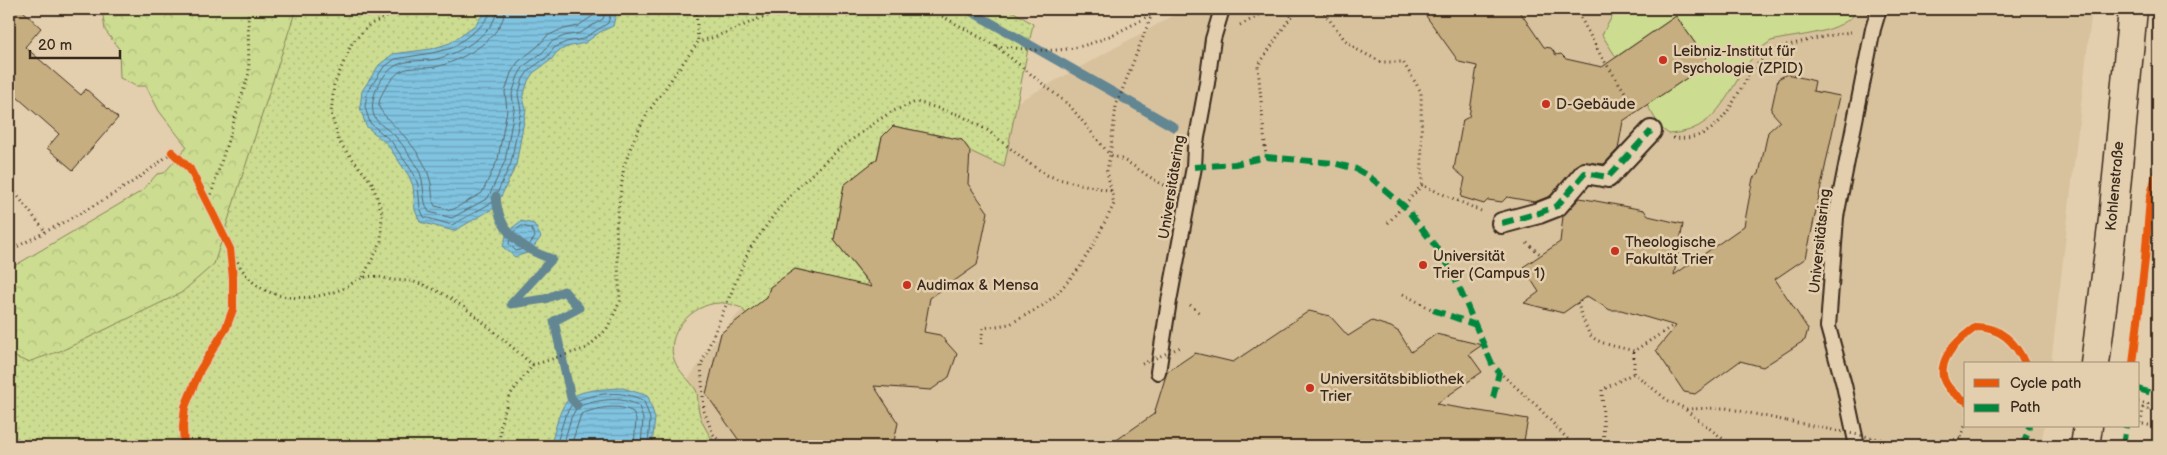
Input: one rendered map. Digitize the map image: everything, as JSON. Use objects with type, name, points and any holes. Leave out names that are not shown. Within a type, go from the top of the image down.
[{"type":"main road","name":"Kohlenstraße","points":[[2095,362],[2113,219],[2133,9]]},
{"type":"main road","points":[[2085,446],[2088,428]]},
{"type":"street","points":[[1502,223],[1557,206],[1585,173],[1608,176],[1651,131]]},
{"type":"lane","name":"Universitätsring","points":[[1158,372],[1194,167],[1195,148],[1208,83],[1212,39],[1222,9]]},
{"type":"lane","name":"Universitätsring","points":[[1857,446],[1844,385],[1828,327],[1836,217],[1879,9]]},
{"type":"path","points":[[208,204],[249,73],[248,9]]},
{"type":"path","points":[[363,277],[381,242],[382,212],[372,183],[339,142],[331,113],[334,85],[352,43],[369,24],[402,9]]},
{"type":"path","points":[[499,446],[501,422],[509,396],[533,365],[587,348],[606,330],[620,301],[616,227],[624,166],[632,141],[646,115],[698,42],[696,9]]},
{"type":"path","points":[[698,42],[721,36],[756,20],[788,9]]},
{"type":"path","points":[[929,9],[996,46],[1070,106],[1110,155],[1123,158],[1162,184],[1189,192]]},
{"type":"path","points":[[981,344],[983,328],[1010,324],[1056,294],[1080,267],[1096,240],[1114,204],[1107,171],[1116,106],[1154,9]]},
{"type":"path","points":[[1266,157],[1258,66],[1296,9]]},
{"type":"path","points":[[1321,9],[1345,40],[1358,50],[1381,62],[1403,62],[1422,92],[1422,185],[1388,223]]},
{"type":"path","points":[[1576,9],[1601,56],[1651,131],[1668,138],[1696,137],[1718,126],[1757,64],[1774,51],[1787,46],[1846,32],[1874,29]]},
{"type":"path","points":[[996,46],[1030,50],[1056,50],[1082,46],[1112,35],[1153,14]]},
{"type":"path","points":[[724,446],[713,434],[704,411],[701,365],[749,250],[776,212],[801,184],[838,150],[877,121],[891,112],[916,102],[934,107],[960,115],[987,130],[1047,175],[1058,180],[1112,191]]},
{"type":"path","points":[[9,251],[146,174],[172,152]]},
{"type":"path","points":[[9,185],[45,232]]},
{"type":"path","points":[[1422,185],[1454,198],[1502,223],[1541,254]]},
{"type":"path","points":[[230,249],[248,277],[258,286],[280,295],[318,296],[343,289],[363,277],[376,275],[392,280],[414,282],[430,288],[461,307],[533,365]]},
{"type":"path","points":[[1403,294],[1433,310]]},
{"type":"path","points":[[1577,303],[1585,318],[1589,334],[1595,340],[1634,351],[1671,327]]},
{"type":"path","points":[[1142,364],[1183,346]]},
{"type":"path","points":[[1634,351],[1634,373]]},
{"type":"path","points":[[1499,372],[1548,416],[1574,446]]},
{"type":"path","points":[[1634,373],[1732,446]]},
{"type":"path","points":[[1604,446],[1602,390],[1634,373]]},
{"type":"path","points":[[2140,402],[2148,404],[2148,409],[2143,408],[2140,423],[2158,427]]},
{"type":"path","points":[[1686,410],[1726,408],[1915,446]]},
{"type":"path","points":[[1964,428],[1960,438],[1964,446]]},
{"type":"path","points":[[2045,446],[2048,437]]},
{"type":"path","points":[[1930,446],[1960,438]]},
{"type":"shaded area","name":"Universität Trier (Campus 1)","points":[[1185,9],[2092,9],[2051,362],[1964,362],[1964,428],[2044,428],[2041,446],[641,446],[721,333],[844,198]]},
{"type":"green space","points":[[102,9],[376,9],[232,289],[9,371],[9,269],[142,191],[157,174],[164,173],[187,147],[159,111],[146,86],[136,86],[120,78],[119,49],[105,30]]},
{"type":"green space","points":[[296,9],[1009,9],[1033,24],[1004,167],[970,151],[962,140],[893,126],[882,137],[877,159],[844,185],[834,240],[868,283],[853,295],[829,293],[814,273],[795,269],[770,287],[767,297],[746,314],[742,308],[719,303],[699,309],[682,322],[673,341],[672,351],[675,362],[696,390],[700,417],[717,446],[9,446],[9,355],[28,362],[63,350],[181,293],[214,264]]},
{"type":"green space","points":[[1616,9],[1859,9],[1851,18],[1831,29],[1771,41],[1757,52],[1718,110],[1705,122],[1690,130],[1669,134],[1661,128],[1647,105],[1709,63],[1676,16],[1616,57],[1602,35]]},
{"type":"water","points":[[487,9],[617,9],[613,26],[600,32],[585,43],[567,47],[557,52],[551,60],[533,73],[528,81],[523,97],[526,110],[516,165],[496,207],[454,231],[420,222],[415,210],[413,186],[409,176],[387,144],[366,126],[360,107],[362,91],[379,65],[393,54],[431,49],[450,43],[475,25]]},
{"type":"water","points":[[521,221],[534,224],[541,237],[530,252],[515,257],[503,247],[507,232]]},
{"type":"water","points":[[623,388],[648,396],[655,418],[652,446],[550,446],[564,405],[569,399],[591,390]]},
{"type":"building","points":[[9,9],[21,9],[41,28],[25,47],[81,95],[86,89],[118,118],[73,170],[47,148],[59,134],[9,90]]},
{"type":"building","name":"D-Gebäude","points":[[1421,9],[1518,9],[1544,47],[1551,48],[1556,55],[1561,54],[1566,59],[1602,67],[1676,16],[1709,63],[1623,121],[1618,149],[1604,164],[1581,162],[1550,196],[1535,202],[1507,197],[1502,202],[1488,200],[1484,204],[1461,197],[1465,178],[1454,169],[1463,120],[1469,117],[1477,66],[1459,62]]},
{"type":"building","points":[[1787,74],[1815,81],[1813,91],[1840,96],[1806,258],[1775,279],[1808,329],[1805,340],[1763,367],[1740,361],[1695,394],[1684,392],[1656,350],[1676,326],[1621,310],[1610,310],[1587,296],[1563,313],[1524,303],[1539,292],[1523,267],[1560,242],[1563,216],[1580,198],[1644,210],[1648,216],[1683,224],[1674,275],[1744,226],[1753,178],[1759,174],[1768,132],[1780,121],[1771,111],[1778,79]]},
{"type":"building","name":"Audimax & Mensa","points":[[893,126],[962,140],[970,151],[968,184],[988,212],[977,265],[930,298],[924,332],[940,335],[957,354],[949,377],[931,390],[874,386],[898,423],[893,446],[743,446],[706,394],[721,333],[767,297],[770,287],[795,269],[872,287],[834,240],[844,185],[877,159],[882,137]]},
{"type":"building","name":"Universitätsbibliothek Trier","points":[[1309,311],[1330,316],[1348,336],[1372,321],[1391,327],[1399,332],[1411,352],[1436,334],[1482,345],[1469,354],[1482,372],[1436,404],[1528,419],[1523,446],[1108,446],[1154,414],[1167,372],[1195,353],[1233,362]]},
{"type":"waterway","points":[[967,9],[1174,127]]},
{"type":"waterway","points":[[496,196],[501,220],[513,237],[530,250],[552,259],[511,304],[545,299],[564,291],[579,308],[554,321],[571,398],[577,405]]},
{"type":"marked path","points":[[1502,223],[1557,206],[1585,173],[1608,177],[1651,131]]},
{"type":"marked path","points":[[1194,167],[1235,164],[1266,157],[1333,163],[1356,169],[1370,177],[1405,207],[1452,271],[1493,366],[1499,372],[1493,398]]},
{"type":"marked path","points":[[1433,310],[1476,325]]},
{"type":"marked path","points":[[2140,390],[2158,395]]},
{"type":"marked path","points":[[2022,446],[2029,428]]},
{"type":"marked path","points":[[2123,446],[2126,428]]},
{"type":"cycle path","points":[[172,152],[190,169],[230,249],[233,278],[233,309],[226,328],[200,370],[185,407],[184,446]]},
{"type":"cycle path","points":[[2133,362],[2150,199],[2158,167]]},
{"type":"cycle path","points":[[1964,400],[1953,392],[1945,383],[1944,363],[1956,344],[1976,327],[1993,330],[2006,337],[2017,349],[2024,362]]},
{"type":"place","name":"Leibniz-Institut für Psychologie (ZPID)","points":[[1663,60]]},
{"type":"place","name":"D-Gebäude","points":[[1546,104]]},
{"type":"place","name":"Theologische Fakultät Trier","points":[[1615,251]]},
{"type":"place","name":"Universität Trier (Campus 1)","points":[[1423,265]]},
{"type":"place","name":"Audimax & Mensa","points":[[907,285]]},
{"type":"place","name":"Universitätsbibliothek Trier","points":[[1310,388]]}]
